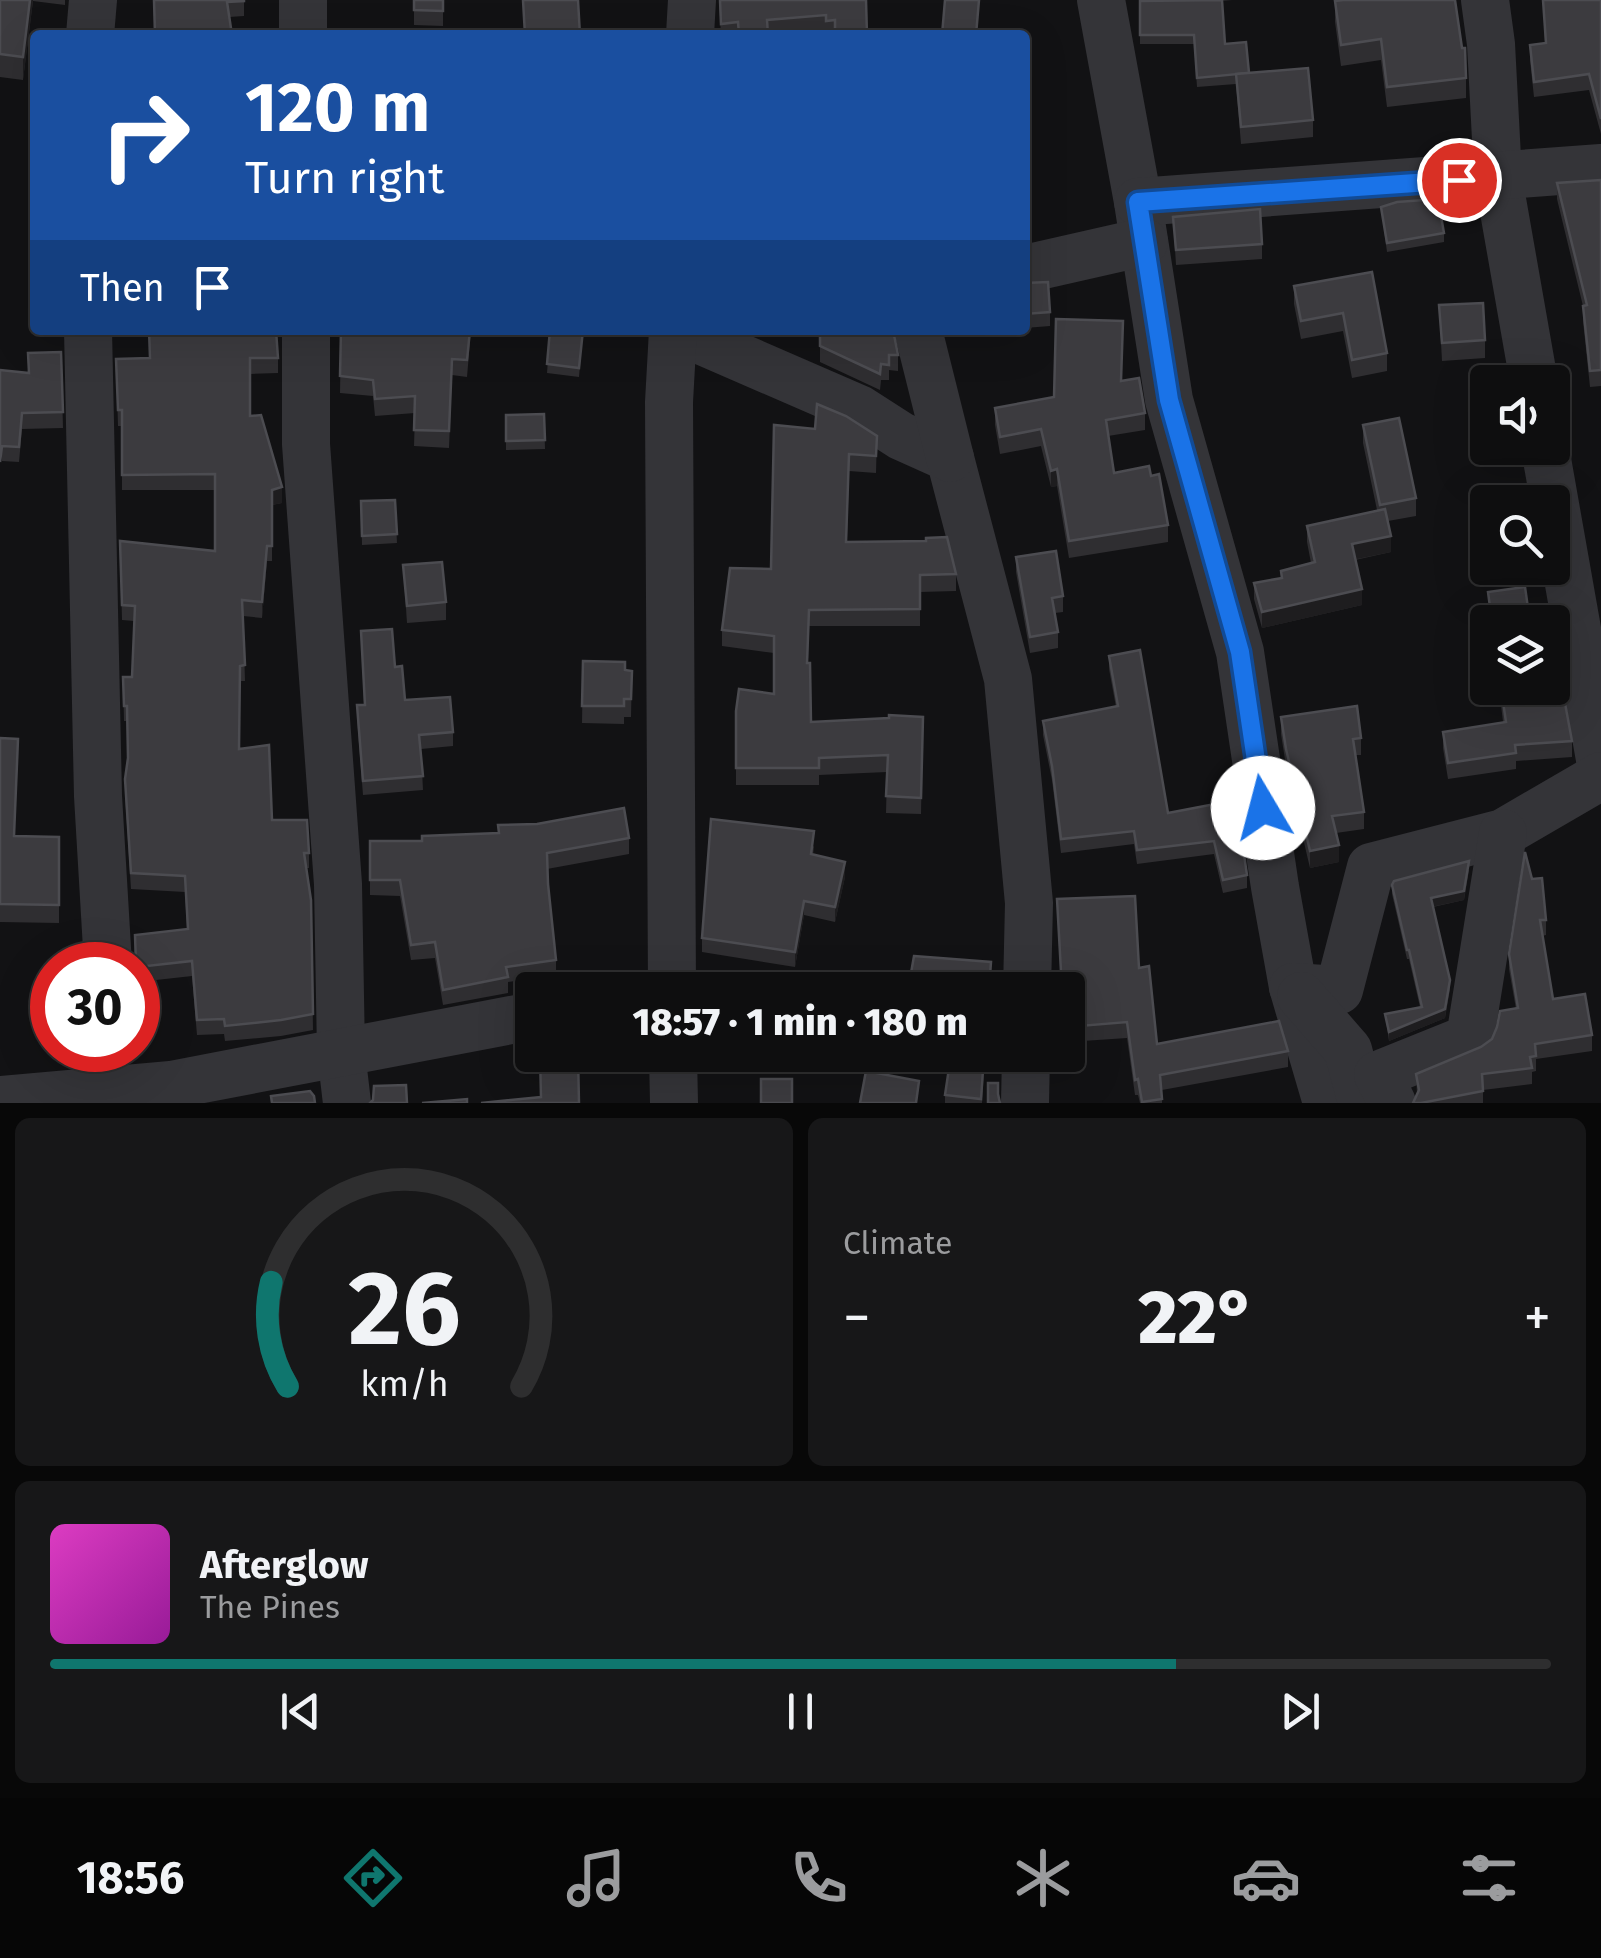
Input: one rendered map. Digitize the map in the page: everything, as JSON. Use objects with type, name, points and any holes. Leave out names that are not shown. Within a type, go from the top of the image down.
[{"type":"street","points":[[90,30],[93,0]]},
{"type":"street","points":[[303,0],[304,30]]},
{"type":"street","points":[[690,30],[692,0]]},
{"type":"street","points":[[1101,0],[1169,400],[1240,652],[1293,987],[1327,1103]]},
{"type":"street","points":[[1485,0],[1498,178],[1531,365]]},
{"type":"street","points":[[1030,267],[1141,222],[1601,168]]},
{"type":"street","points":[[88,335],[98,796],[107,942]]},
{"type":"street","points":[[306,335],[306,444],[338,884],[341,1052],[347,1103]]},
{"type":"street","points":[[671,972],[669,402],[675,335]]},
{"type":"street","points":[[686,335],[859,410],[901,436],[950,458]]},
{"type":"street","points":[[919,335],[1008,679],[1029,904],[1027,972]]},
{"type":"street","points":[[1549,465],[1601,765]]},
{"type":"street","points":[[1293,987],[1339,990],[1372,867],[1503,834],[1601,776]]},
{"type":"street","points":[[1392,1103],[1378,1074],[1470,1038],[1503,834]]},
{"type":"street","points":[[1293,987],[1348,1050],[1362,1103]]},
{"type":"street","points":[[0,1100],[115,1081],[171,1085],[515,1019]]},
{"type":"street","points":[[673,1072],[674,1103]]},
{"type":"street","points":[[1024,1103],[1025,1072]]},
{"type":"building","points":[[0,0],[30,0],[23,57],[0,54]]},
{"type":"building","points":[[154,0],[244,0],[227,2],[231,30],[155,30]]},
{"type":"building","points":[[414,0],[443,0],[443,11],[414,10]]},
{"type":"building","points":[[523,0],[578,0],[580,30],[525,30]]},
{"type":"building","points":[[720,0],[866,0],[867,30],[835,30],[835,20],[826,21],[826,15],[767,20],[768,30],[739,30],[738,22],[721,24]]},
{"type":"building","points":[[945,0],[979,0],[976,30],[942,30]]},
{"type":"building","points":[[1222,0],[1225,44],[1246,42],[1249,73],[1197,78],[1194,35],[1140,35],[1140,1]]},
{"type":"building","points":[[1455,0],[1465,48],[1466,78],[1387,87],[1381,39],[1341,45],[1335,1]]},
{"type":"building","points":[[1543,0],[1601,0],[1601,119],[1589,74],[1534,82],[1530,45],[1546,43]]},
{"type":"building","points":[[1308,68],[1313,120],[1241,127],[1236,74]]},
{"type":"building","points":[[1601,180],[1601,370],[1590,371],[1583,306],[1587,305],[1557,183]]},
{"type":"building","points":[[1438,199],[1444,233],[1387,243],[1381,207]]},
{"type":"building","points":[[1260,209],[1262,244],[1176,250],[1173,217]]},
{"type":"building","points":[[1372,272],[1387,353],[1352,360],[1343,313],[1301,321],[1294,286]]},
{"type":"building","points":[[1048,282],[1050,312],[1030,314],[1030,283]]},
{"type":"building","points":[[1483,303],[1485,340],[1442,343],[1439,305]]},
{"type":"building","points":[[1056,319],[1123,321],[1121,381],[1139,378],[1145,413],[1106,420],[1114,473],[1149,466],[1151,476],[1159,474],[1168,525],[1069,541],[1057,469],[1051,471],[1041,429],[1000,437],[995,408],[1054,397]]},
{"type":"building","points":[[149,335],[276,335],[278,358],[250,358],[250,416],[261,415],[282,487],[272,490],[272,546],[267,546],[262,602],[242,600],[245,665],[240,666],[239,749],[269,745],[272,820],[307,820],[309,853],[304,853],[311,900],[313,1014],[225,1026],[224,1019],[197,1020],[192,961],[160,965],[160,942],[135,942],[135,935],[188,929],[185,876],[131,873],[123,677],[132,677],[135,606],[122,605],[120,541],[215,551],[215,474],[122,475],[122,410],[118,410],[116,359],[150,358]]},
{"type":"building","points":[[341,335],[470,335],[467,360],[452,359],[449,431],[414,430],[415,396],[375,399],[373,380],[340,376]]},
{"type":"building","points":[[550,335],[582,335],[579,368],[547,364]]},
{"type":"building","points":[[820,335],[894,335],[898,355],[889,355],[889,365],[881,364],[880,374],[820,346]]},
{"type":"building","points":[[61,352],[63,412],[22,413],[19,447],[2,446],[0,462],[0,370],[29,373],[28,353]]},
{"type":"building","points":[[817,404],[846,416],[877,436],[876,456],[849,454],[846,542],[947,537],[956,574],[920,575],[920,609],[809,610],[811,722],[889,715],[923,717],[921,798],[886,796],[888,755],[819,758],[819,768],[736,768],[739,689],[774,694],[774,636],[722,630],[730,568],[771,569],[774,425],[815,429]]},
{"type":"building","points":[[544,414],[545,440],[506,441],[506,415]]},
{"type":"building","points":[[1399,418],[1416,498],[1380,505],[1363,425]]},
{"type":"building","points":[[395,500],[397,534],[362,536],[361,501]]},
{"type":"building","points":[[1385,509],[1391,536],[1352,544],[1362,589],[1262,612],[1254,583],[1282,578],[1281,571],[1315,562],[1307,526]]},
{"type":"building","points":[[1056,551],[1063,596],[1052,598],[1058,632],[1030,637],[1016,557]]},
{"type":"building","points":[[442,562],[446,602],[407,606],[403,565]]},
{"type":"building","points":[[1525,587],[1528,605],[1490,605],[1488,592]]},
{"type":"building","points":[[392,629],[395,667],[402,666],[405,700],[450,697],[453,732],[419,735],[423,776],[363,781],[357,705],[365,705],[361,631]]},
{"type":"building","points":[[1140,650],[1168,813],[1236,800],[1247,875],[1223,880],[1214,841],[1137,850],[1134,831],[1061,839],[1043,721],[1118,706],[1109,656]]},
{"type":"building","points":[[583,661],[625,662],[625,670],[632,671],[631,699],[624,699],[624,706],[582,706]]},
{"type":"building","points":[[1504,705],[1565,705],[1572,741],[1515,745],[1516,753],[1448,763],[1443,732],[1506,722]]},
{"type":"building","points":[[1357,706],[1361,738],[1353,739],[1364,812],[1332,816],[1339,845],[1310,851],[1281,717]]},
{"type":"building","points":[[0,738],[18,739],[14,836],[59,837],[59,905],[0,904]]},
{"type":"building","points":[[624,808],[629,838],[547,853],[556,960],[506,967],[508,977],[443,990],[435,942],[411,945],[400,880],[370,880],[370,841],[422,841],[422,836],[499,833],[498,825],[537,824]]},
{"type":"building","points":[[711,819],[814,831],[811,854],[845,862],[835,907],[804,901],[795,952],[702,938]]},
{"type":"building","points":[[1525,852],[1532,879],[1542,878],[1546,920],[1540,920],[1553,999],[1585,994],[1592,1035],[1535,1044],[1536,1056],[1530,1057],[1532,1068],[1482,1074],[1483,1091],[1413,1103],[1419,1090],[1416,1074],[1481,1047],[1492,1039],[1500,1011],[1518,1008],[1509,954]]},
{"type":"building","points":[[1469,861],[1464,891],[1431,898],[1450,980],[1445,1009],[1389,1032],[1385,1014],[1422,1007],[1392,885],[1394,881]]},
{"type":"building","points":[[1135,896],[1139,968],[1149,966],[1157,1044],[1279,1021],[1288,1051],[1160,1075],[1162,1099],[1142,1102],[1127,1022],[1085,1026],[1085,972],[1061,972],[1057,899]]},
{"type":"building","points":[[914,956],[991,962],[990,972],[911,972]]},
{"type":"building","points":[[540,1072],[578,1072],[579,1103],[481,1103],[541,1097]]},
{"type":"building","points":[[866,1072],[919,1081],[916,1103],[860,1103]]},
{"type":"building","points":[[948,1072],[983,1072],[981,1099],[945,1095]]},
{"type":"building","points":[[761,1079],[792,1079],[792,1103],[761,1103]]},
{"type":"building","points":[[988,1083],[998,1083],[1000,1103],[988,1103]]},
{"type":"building","points":[[406,1085],[407,1103],[370,1103],[374,1086]]},
{"type":"building","points":[[310,1091],[315,1103],[272,1103],[271,1096]]},
{"type":"building","points":[[467,1099],[467,1103],[422,1103]]},
{"type":"route","points":[[1263,808],[1240,652],[1169,400],[1138,202],[1459,180]]}]
